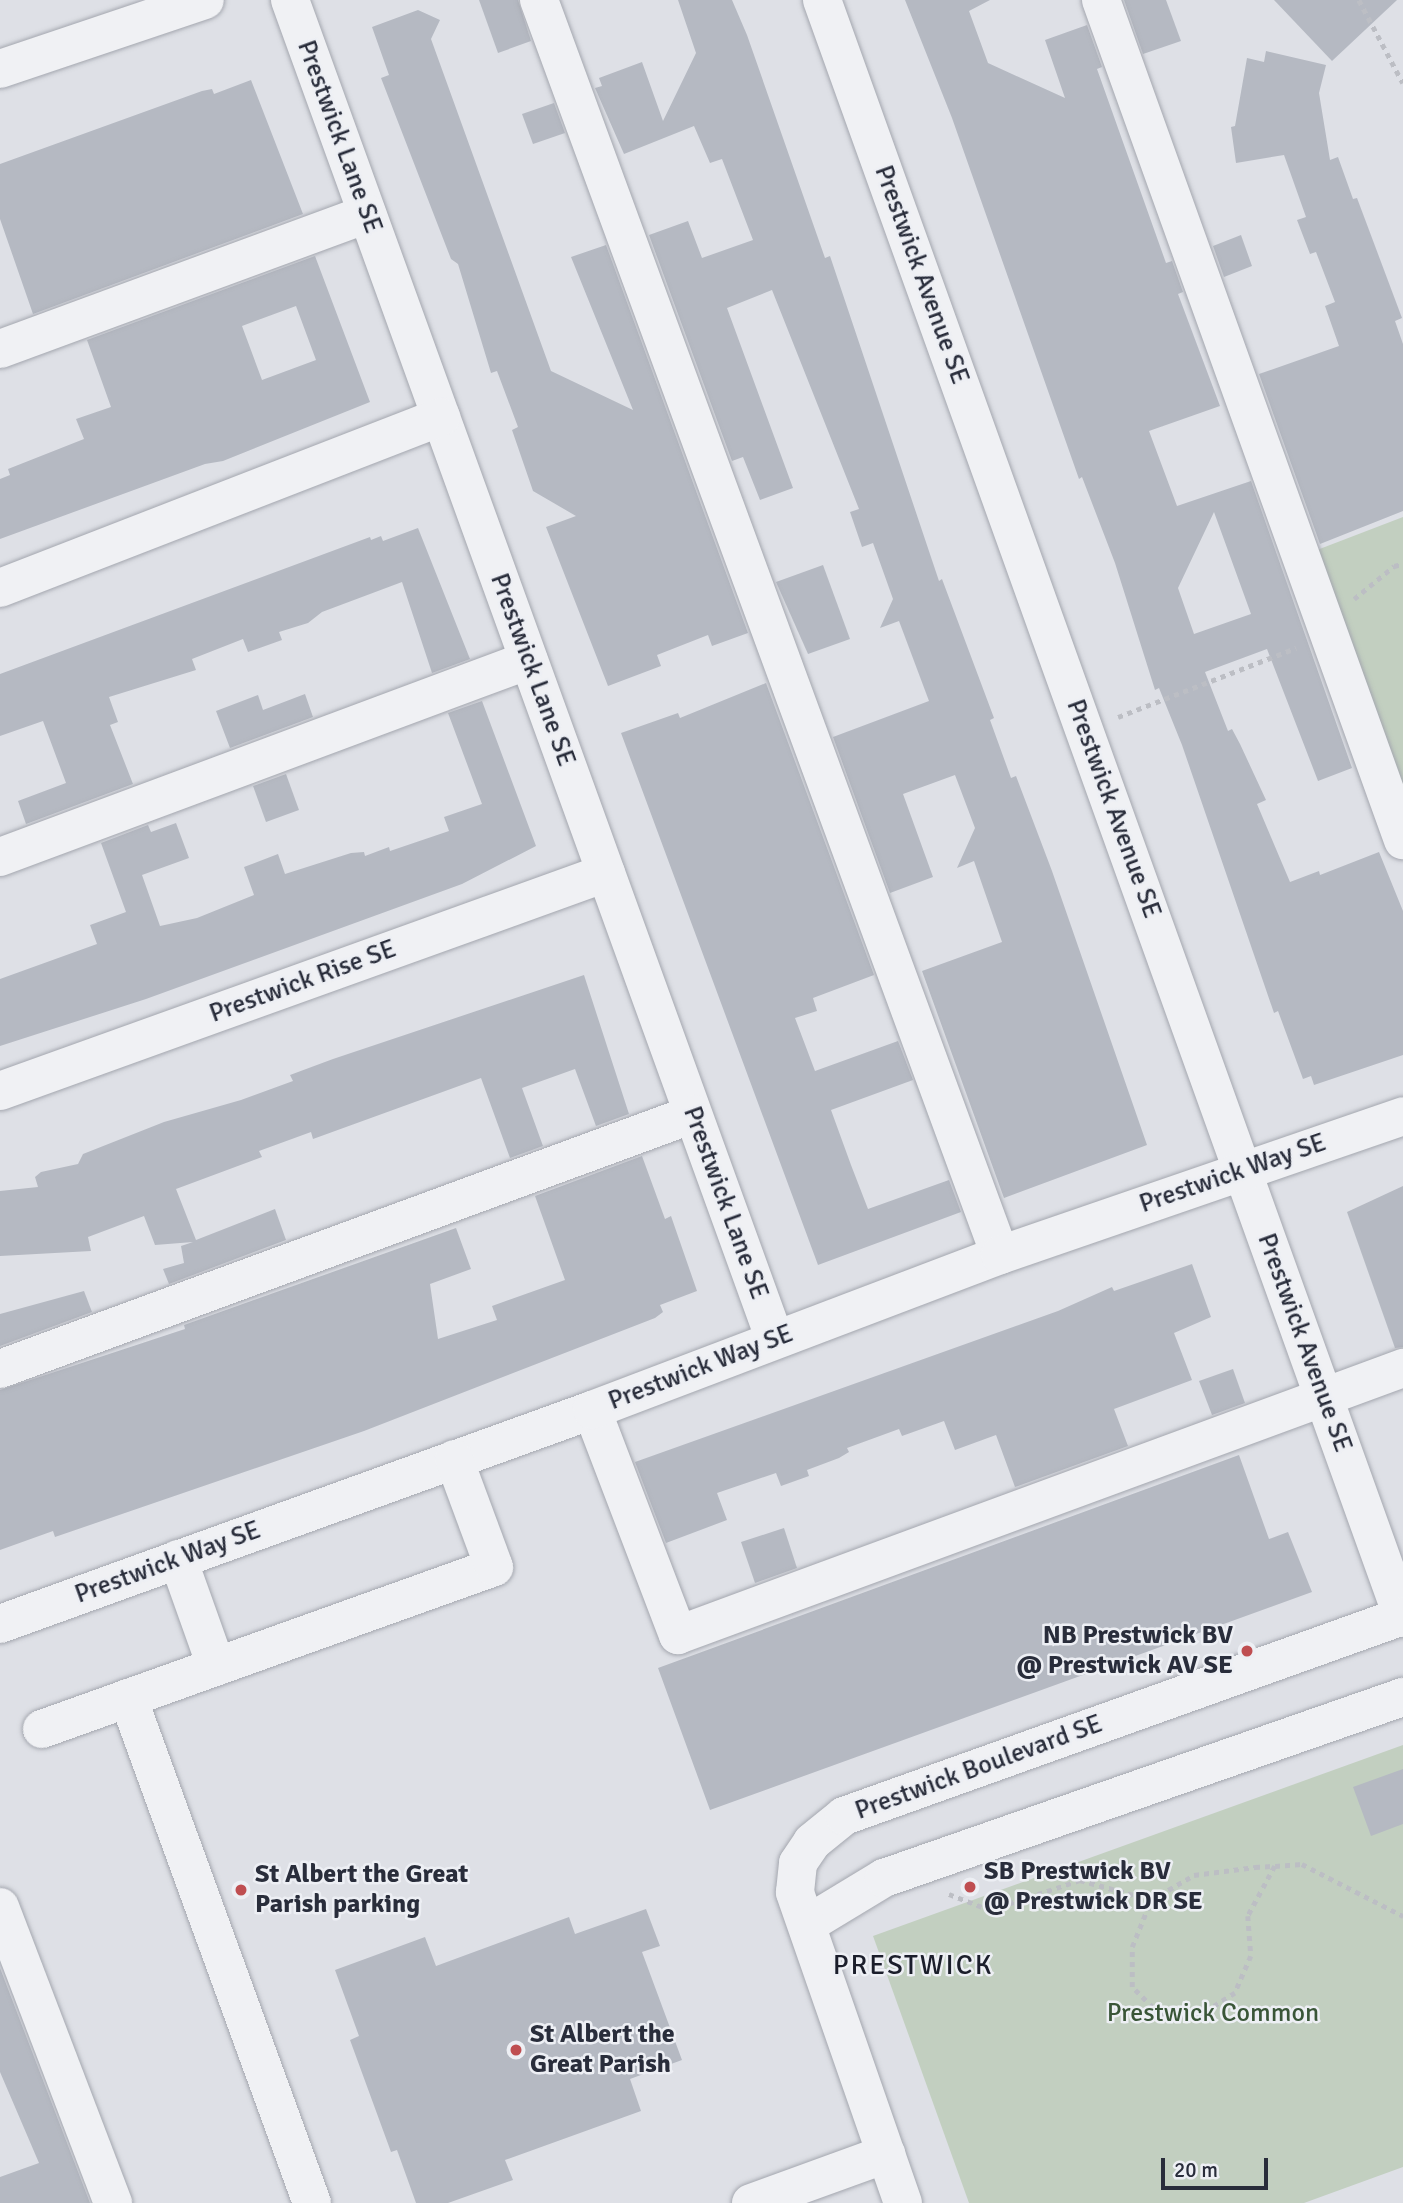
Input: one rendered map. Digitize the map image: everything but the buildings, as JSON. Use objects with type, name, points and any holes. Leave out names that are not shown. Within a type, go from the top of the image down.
[{"type":"street","points":[[0,69],[205,0]]},
{"type":"street","name":"Prestwick Lane SE","points":[[290,0],[775,1340]]},
{"type":"street","points":[[539,0],[1000,1255]]},
{"type":"street","name":"Prestwick Avenue SE","points":[[822,0],[1403,1617]]},
{"type":"street","points":[[1101,0],[1403,839]]},
{"type":"street","points":[[0,349],[367,214]]},
{"type":"street","points":[[0,588],[441,417]]},
{"type":"street","points":[[0,857],[528,660]]},
{"type":"street","name":"Prestwick Rise SE","points":[[0,1091],[606,873]]},
{"type":"street","points":[[0,1369],[692,1114]]},
{"type":"street","name":"Prestwick Way SE","points":[[0,1624],[592,1410],[1000,1255],[1403,1116]]},
{"type":"street","points":[[592,1410],[678,1635],[1403,1368]]},
{"type":"street","points":[[42,1729],[494,1567],[454,1459]]},
{"type":"street","points":[[178,1559],[216,1667]]},
{"type":"street","name":"Prestwick Boulevard SE","points":[[903,2203],[795,1892],[798,1863],[812,1842],[844,1816],[1403,1617]]},
{"type":"street","points":[[808,1924],[884,1878],[1403,1697]]},
{"type":"street","points":[[128,1698],[312,2203]]},
{"type":"street","points":[[0,1907],[113,2203]]},
{"type":"street","points":[[751,2203],[886,2154]]},
{"type":"path","points":[[1359,0],[1403,83]]},
{"type":"path","points":[[1084,730],[1326,625],[1403,564]]},
{"type":"path","points":[[1275,1866],[1248,1916],[1251,1956],[1234,1993],[1197,2017],[1160,2015],[1132,1987],[1132,1947],[1151,1900],[1194,1875],[1275,1866],[1303,1864],[1403,1916]]},
{"type":"path","points":[[948,1894],[990,1910],[1080,1880],[1151,1900]]},
{"type":"green space","points":[[1403,517],[1403,789],[1317,550]]},
{"type":"green space","name":"Prestwick Common","points":[[1403,1745],[1403,2167],[1304,2203],[969,2203],[873,1936]]},
{"type":"place","name":"NB Prestwick BV @ Prestwick AV SE","points":[[1247,1651]]},
{"type":"place","name":"SB Prestwick BV @ Prestwick DR SE","points":[[970,1887]]},
{"type":"place","name":"St Albert the Great Parish parking","points":[[241,1890]]},
{"type":"place","name":"St Albert the Great Parish","points":[[516,2050]]},
{"type":"district","name":"PRESTWICK","points":[[913,1965]]}]
